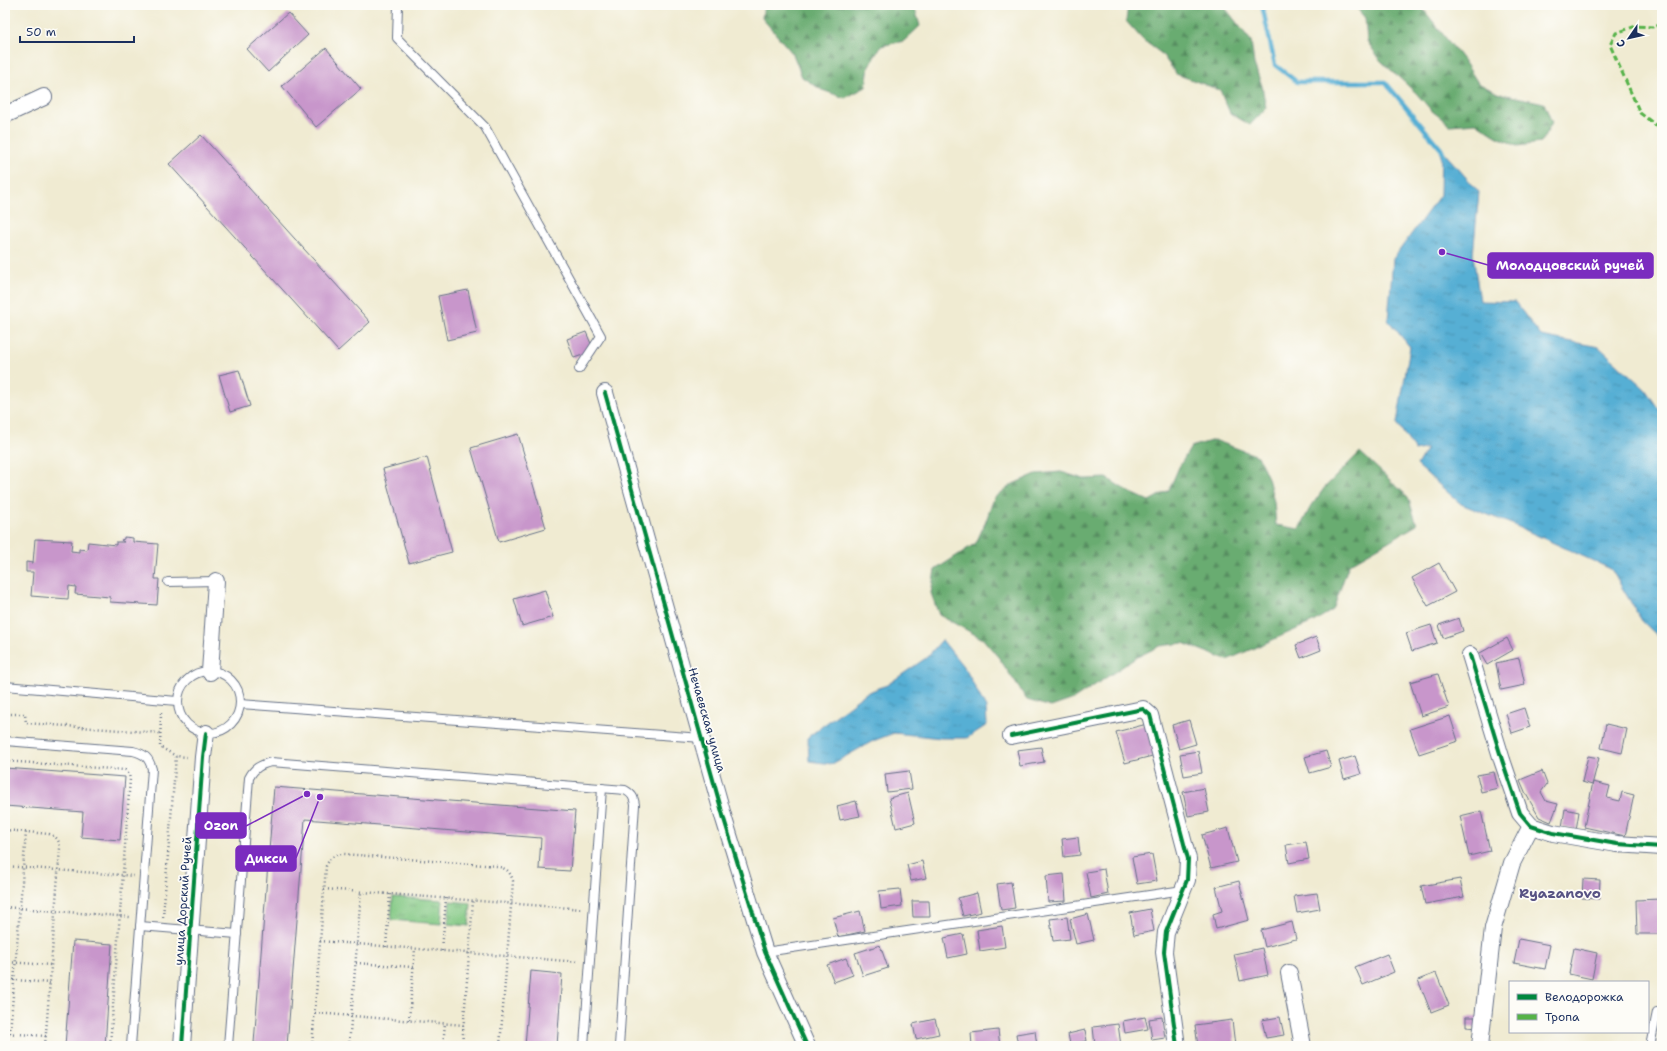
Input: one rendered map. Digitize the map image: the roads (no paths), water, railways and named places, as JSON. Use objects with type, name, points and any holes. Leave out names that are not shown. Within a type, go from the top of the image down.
[{"type":"street","points":[[5,115],[44,97]]},
{"type":"street","name":"Нечаевская улица","points":[[606,393],[724,819],[765,952],[806,1046]]},
{"type":"street","points":[[210,672],[216,581]]},
{"type":"street","points":[[1470,655],[1520,813],[1531,826],[1553,833],[1617,844],[1662,847]]},
{"type":"street","points":[[1011,736],[1143,709],[1150,715],[1188,860],[1187,880],[1166,932],[1164,952],[1178,1046]]},
{"type":"street","name":"улица Дорский Ручей","points":[[182,1046],[206,733]]},
{"type":"street","points":[[1480,1046],[1493,928],[1512,863],[1531,826]]},
{"type":"street","points":[[1289,973],[1303,1046]]},
{"type":"lane","points":[[398,5],[397,38],[484,127],[601,336],[579,369]]},
{"type":"lane","points":[[168,582],[216,581]]},
{"type":"lane","points":[[210,672],[216,672],[224,675],[231,680],[240,696],[240,704],[234,721],[227,728],[217,732],[206,733],[197,731],[188,726],[182,718],[177,701],[182,687],[191,677],[198,673],[210,672]]},
{"type":"lane","points":[[5,686],[177,701]]},
{"type":"lane","points":[[240,704],[702,738]]},
{"type":"lane","points":[[5,741],[143,754],[150,760],[152,769],[130,1046]]},
{"type":"lane","points":[[228,1046],[249,778],[253,771],[261,765],[271,762],[602,788],[625,790],[630,793],[634,798],[635,805],[619,1046]]},
{"type":"lane","points":[[584,1046],[602,788]]},
{"type":"lane","points":[[765,952],[1183,890]]},
{"type":"lane","points":[[140,926],[237,934]]},
{"type":"lane","points":[[1650,1046],[1657,1012]]},
{"type":"water","points":[[1441,149],[1479,192],[1473,255],[1480,301],[1515,302],[1541,336],[1599,347],[1645,389],[1662,414],[1662,640],[1642,621],[1611,569],[1514,525],[1461,504],[1417,465],[1427,448],[1415,451],[1397,423],[1410,347],[1388,320],[1393,259],[1440,195]]},
{"type":"water","points":[[942,640],[966,670],[986,708],[987,725],[967,738],[941,738],[894,733],[873,741],[832,764],[809,761],[808,737],[866,693],[887,685],[926,658]]},
{"type":"waterway","points":[[1262,5],[1275,65],[1297,82],[1385,82],[1443,153]]},
{"type":"place","name":"Молодцовский ручей","points":[[1442,252]]},
{"type":"place","name":"Ozon","points":[[307,794]]},
{"type":"place","name":"Дикси","points":[[320,797]]},
{"type":"district","name":"Ryazanovo","points":[[1560,893]]}]
